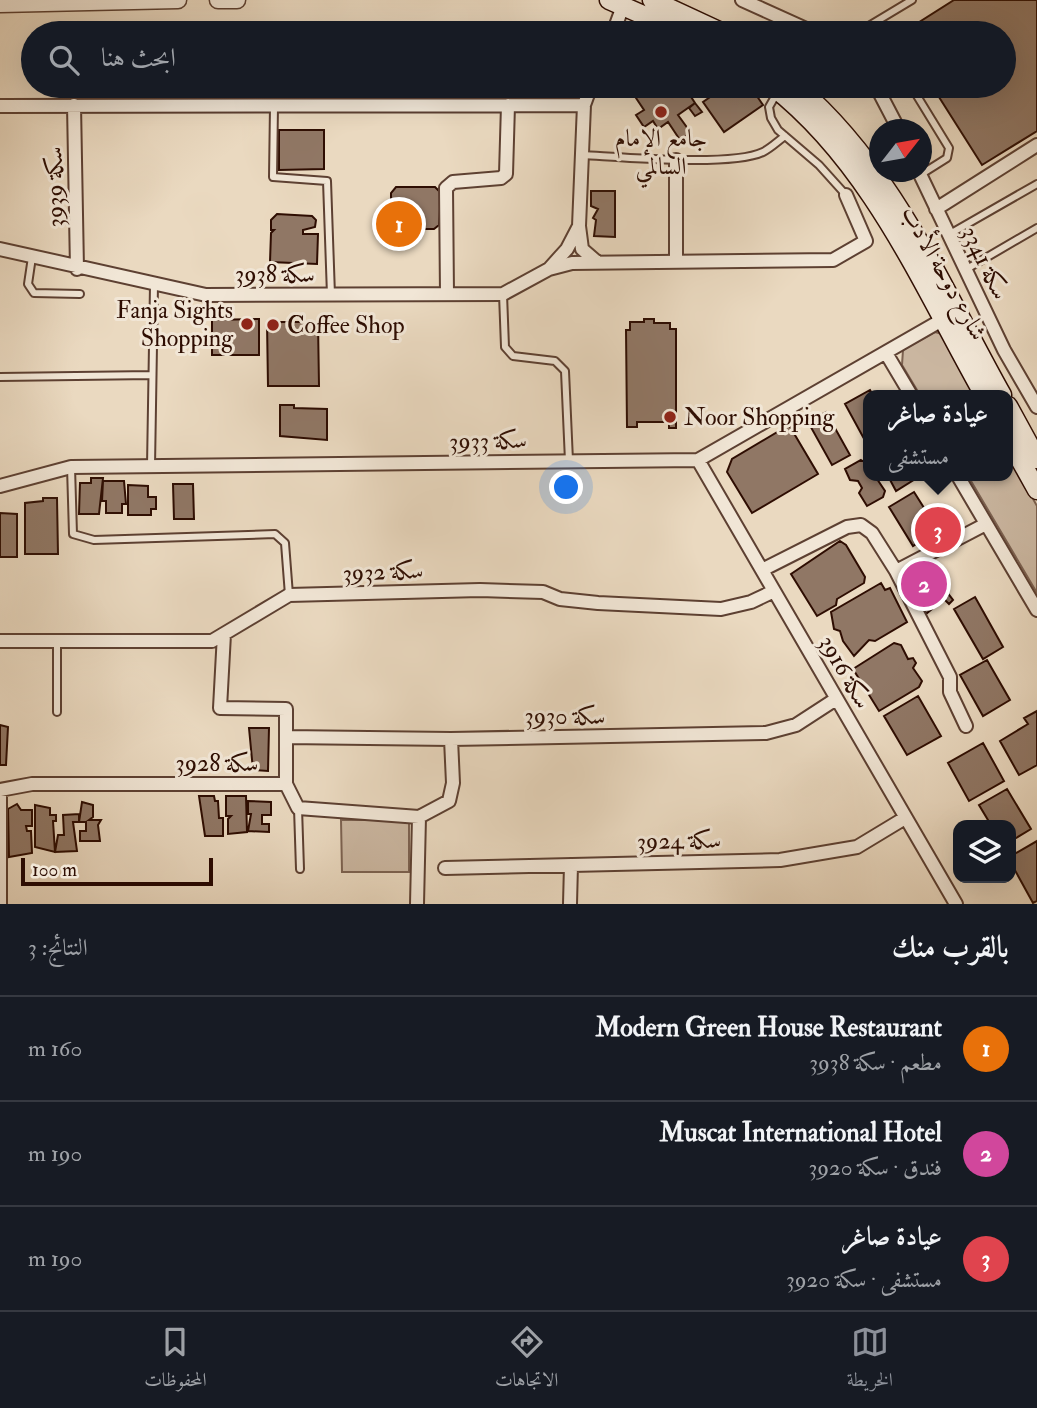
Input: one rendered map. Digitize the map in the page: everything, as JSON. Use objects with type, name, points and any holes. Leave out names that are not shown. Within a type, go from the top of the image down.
[{"type":"main road","points":[[652,0],[697,21]]},
{"type":"main road","points":[[616,3],[657,21]]},
{"type":"main road","name":"شارع دوحة الأدب","points":[[785,98],[830,141],[860,178],[981,390]]},
{"type":"main road","name":"شارع دوحة الأدب","points":[[809,98],[839,126],[883,184],[999,390]]},
{"type":"main road","points":[[1013,415],[1037,459]]},
{"type":"main road","points":[[1013,447],[1037,490]]},
{"type":"street","points":[[0,4],[178,0]]},
{"type":"street","points":[[218,0],[237,0]]},
{"type":"street","points":[[742,0],[788,21]]},
{"type":"street","points":[[614,21],[616,3]]},
{"type":"street","points":[[0,106],[583,105],[586,98]]},
{"type":"street","points":[[883,98],[894,119]]},
{"type":"street","points":[[447,294],[446,188],[453,182],[501,178],[506,174],[508,105]]},
{"type":"street","name":"سكة 3938","points":[[583,105],[579,226],[582,249],[598,262]]},
{"type":"street","name":"سكة 3939","points":[[74,106],[77,269]]},
{"type":"street","points":[[936,209],[1037,145]]},
{"type":"street","points":[[676,160],[676,262]]},
{"type":"street","name":"سكة 3341","points":[[924,182],[1004,350],[1037,407]]},
{"type":"street","name":"سكة 3938","points":[[0,249],[77,269],[206,295],[503,294],[549,269],[572,262],[833,260],[866,241],[846,195]]},
{"type":"street","name":"سكة 3938","points":[[549,269],[567,248],[579,226]]},
{"type":"street","name":"سكة 3933","points":[[0,486],[71,467],[698,460],[942,320]]},
{"type":"street","points":[[886,353],[908,390]]},
{"type":"street","name":"سكة 3916","points":[[698,460],[956,904]]},
{"type":"street","points":[[961,481],[1037,610]]},
{"type":"street","points":[[896,571],[986,523]]},
{"type":"street","points":[[762,570],[847,527],[861,525],[872,533],[896,571],[950,677],[950,692],[965,726]]},
{"type":"street","name":"سكة 3932","points":[[0,641],[212,641],[289,595],[505,590],[543,592],[560,599],[598,603],[721,609],[751,602],[774,591]]},
{"type":"street","points":[[224,634],[220,708],[286,709],[286,784]]},
{"type":"street","name":"سكة 3930","points":[[286,737],[452,739],[766,733],[796,725],[836,699]]},
{"type":"street","points":[[298,808],[419,817],[449,801],[453,783],[452,739]]},
{"type":"street","name":"سكة 3928","points":[[0,790],[32,784],[286,784],[298,808]]},
{"type":"street","points":[[0,790],[0,904]]},
{"type":"street","points":[[417,904],[419,817]]},
{"type":"street","name":"سكة 3924","points":[[444,868],[780,860],[857,847],[905,818]]},
{"type":"street","points":[[570,904],[571,865]]},
{"type":"lane","points":[[877,21],[912,0]]},
{"type":"lane","points":[[772,98],[769,107],[771,118],[785,136],[819,165],[846,195]]},
{"type":"lane","points":[[918,98],[931,119]]},
{"type":"lane","points":[[274,105],[273,177],[327,181],[331,295]]},
{"type":"lane","points":[[932,120],[949,148],[947,158],[932,166]]},
{"type":"lane","points":[[582,155],[676,160],[761,153],[785,136]]},
{"type":"lane","points":[[948,235],[1037,184]]},
{"type":"lane","points":[[965,270],[1037,228]]},
{"type":"lane","points":[[32,257],[28,284],[34,293],[80,294]]},
{"type":"lane","points":[[151,466],[154,285]]},
{"type":"lane","points":[[503,294],[505,347],[513,356],[555,361],[565,371],[569,461]]},
{"type":"lane","points":[[0,377],[152,375]]},
{"type":"lane","points":[[71,467],[73,534],[94,540],[275,534],[285,544],[289,595]]},
{"type":"lane","points":[[57,640],[57,712]]},
{"type":"lane","points":[[298,808],[300,869]]},
{"type":"shaded area","points":[[935,332],[942,334],[973,390],[917,390],[902,365],[903,350]]},
{"type":"shaded area","points":[[1013,463],[1037,506],[1037,593],[971,481],[1013,481]]},
{"type":"shaded area","points":[[341,820],[409,820],[409,872],[342,872]]},
{"type":"building","points":[[954,0],[1037,0],[1037,131],[982,165],[940,98],[1016,98],[1016,21],[921,21]]},
{"type":"building","name":"جامع الإمام السالمي","points":[[636,98],[692,98],[695,103],[678,115],[691,133],[680,140],[668,122],[658,129],[653,121],[644,127],[636,115],[644,110]]},
{"type":"building","points":[[709,98],[758,98],[763,105],[724,132],[703,102]]},
{"type":"building","points":[[695,103],[702,112],[695,116],[689,108]]},
{"type":"building","points":[[279,130],[324,130],[324,169],[279,170]]},
{"type":"building","points":[[396,187],[435,187],[441,193],[439,225],[434,229],[396,229],[391,224],[391,193]]},
{"type":"building","points":[[591,191],[615,191],[615,237],[594,236],[596,220],[593,218],[598,209],[591,206]]},
{"type":"building","points":[[277,214],[312,216],[316,220],[315,227],[303,230],[303,234],[318,234],[317,264],[270,262],[271,233],[274,230],[271,230],[271,220]]},
{"type":"building","points":[[259,319],[259,355],[212,355],[212,320]]},
{"type":"building","points":[[644,319],[654,319],[654,323],[670,323],[670,329],[676,329],[676,428],[669,428],[669,422],[637,422],[637,427],[627,427],[626,330],[630,330],[630,322],[644,322]]},
{"type":"building","points":[[267,322],[318,322],[319,386],[268,386]]},
{"type":"building","points":[[863,394],[863,437],[845,404]]},
{"type":"building","points":[[280,405],[327,409],[327,440],[280,436]]},
{"type":"building","points":[[826,412],[850,455],[832,465],[808,422]]},
{"type":"building","points":[[789,425],[818,474],[752,513],[727,472],[732,459]]},
{"type":"building","points":[[863,461],[863,481],[878,481],[885,491],[883,497],[867,506],[859,493],[862,488],[858,481],[850,480],[845,469]]},
{"type":"building","points":[[91,478],[103,478],[99,514],[79,514],[80,483],[91,483]]},
{"type":"building","points":[[103,481],[124,481],[126,504],[122,504],[122,513],[106,513],[106,501],[102,501]]},
{"type":"building","points":[[891,481],[912,481],[896,491]]},
{"type":"building","points":[[173,484],[193,484],[194,519],[174,519]]},
{"type":"building","points":[[128,485],[148,486],[148,497],[156,497],[156,509],[151,509],[151,515],[128,515]]},
{"type":"building","points":[[914,492],[938,530],[913,546],[889,507]]},
{"type":"building","points":[[43,498],[57,498],[58,554],[25,554],[25,503],[43,501]]},
{"type":"building","points":[[0,513],[17,514],[17,557],[0,557]]},
{"type":"building","points":[[840,541],[846,545],[865,577],[864,583],[837,599],[836,605],[817,616],[791,574]]},
{"type":"building","points":[[921,560],[925,565],[935,565],[949,586],[947,592],[953,600],[949,604],[944,599],[926,614],[901,574]]},
{"type":"building","points":[[881,583],[885,590],[890,588],[907,622],[875,641],[869,640],[854,656],[843,641],[840,631],[834,629],[831,612]]},
{"type":"building","points":[[975,597],[1003,647],[983,659],[954,609]]},
{"type":"building","points":[[894,643],[901,645],[908,659],[913,658],[916,663],[913,668],[922,681],[919,687],[879,711],[853,669]]},
{"type":"building","points":[[987,660],[1010,700],[983,716],[960,675]]},
{"type":"building","points":[[918,696],[941,736],[907,755],[884,716]]},
{"type":"building","points":[[1037,711],[1037,765],[1019,775],[1000,741],[1028,724],[1024,718]]},
{"type":"building","points":[[0,725],[8,727],[6,765],[0,765]]},
{"type":"building","points":[[249,728],[269,728],[268,771],[253,770]]},
{"type":"building","points":[[983,743],[1004,781],[969,801],[948,763]]},
{"type":"building","points":[[1007,789],[1031,829],[1016,838],[1016,820],[988,820],[979,805]]},
{"type":"building","points":[[199,796],[214,796],[215,801],[218,801],[219,818],[223,818],[223,836],[205,836]]},
{"type":"building","points":[[226,796],[246,796],[247,832],[228,834],[228,819],[231,816],[226,816]]},
{"type":"building","points":[[248,801],[271,802],[271,815],[262,815],[262,824],[269,824],[269,832],[248,831],[251,814],[248,814]]},
{"type":"building","points":[[82,802],[93,805],[93,817],[89,820],[101,820],[98,825],[100,841],[80,841],[80,831],[86,831],[86,822],[79,822]]},
{"type":"building","points":[[17,804],[21,810],[32,810],[32,826],[26,826],[27,831],[31,831],[32,853],[9,857],[8,809]]},
{"type":"building","points":[[35,805],[50,808],[50,815],[56,815],[56,821],[53,821],[55,852],[35,847]]},
{"type":"building","points":[[79,814],[79,822],[73,822],[77,851],[55,852],[58,835],[64,835],[63,815]]},
{"type":"building","points":[[1037,841],[1037,901],[1033,903],[1016,872],[1016,853]]},
{"type":"place","name":"جامع الإمام السالمي","points":[[661,112]]},
{"type":"place","name":"Modern Green House Restaurant","points":[[399,224]]},
{"type":"place","name":"Fanja Sights Shopping","points":[[247,324]]},
{"type":"place","name":"Coffee Shop","points":[[273,325]]},
{"type":"place","name":"Noor Shopping","points":[[670,417]]},
{"type":"place","name":"عيادة صاغر","points":[[938,530]]},
{"type":"place","name":"Muscat International Hotel","points":[[924,584]]}]
